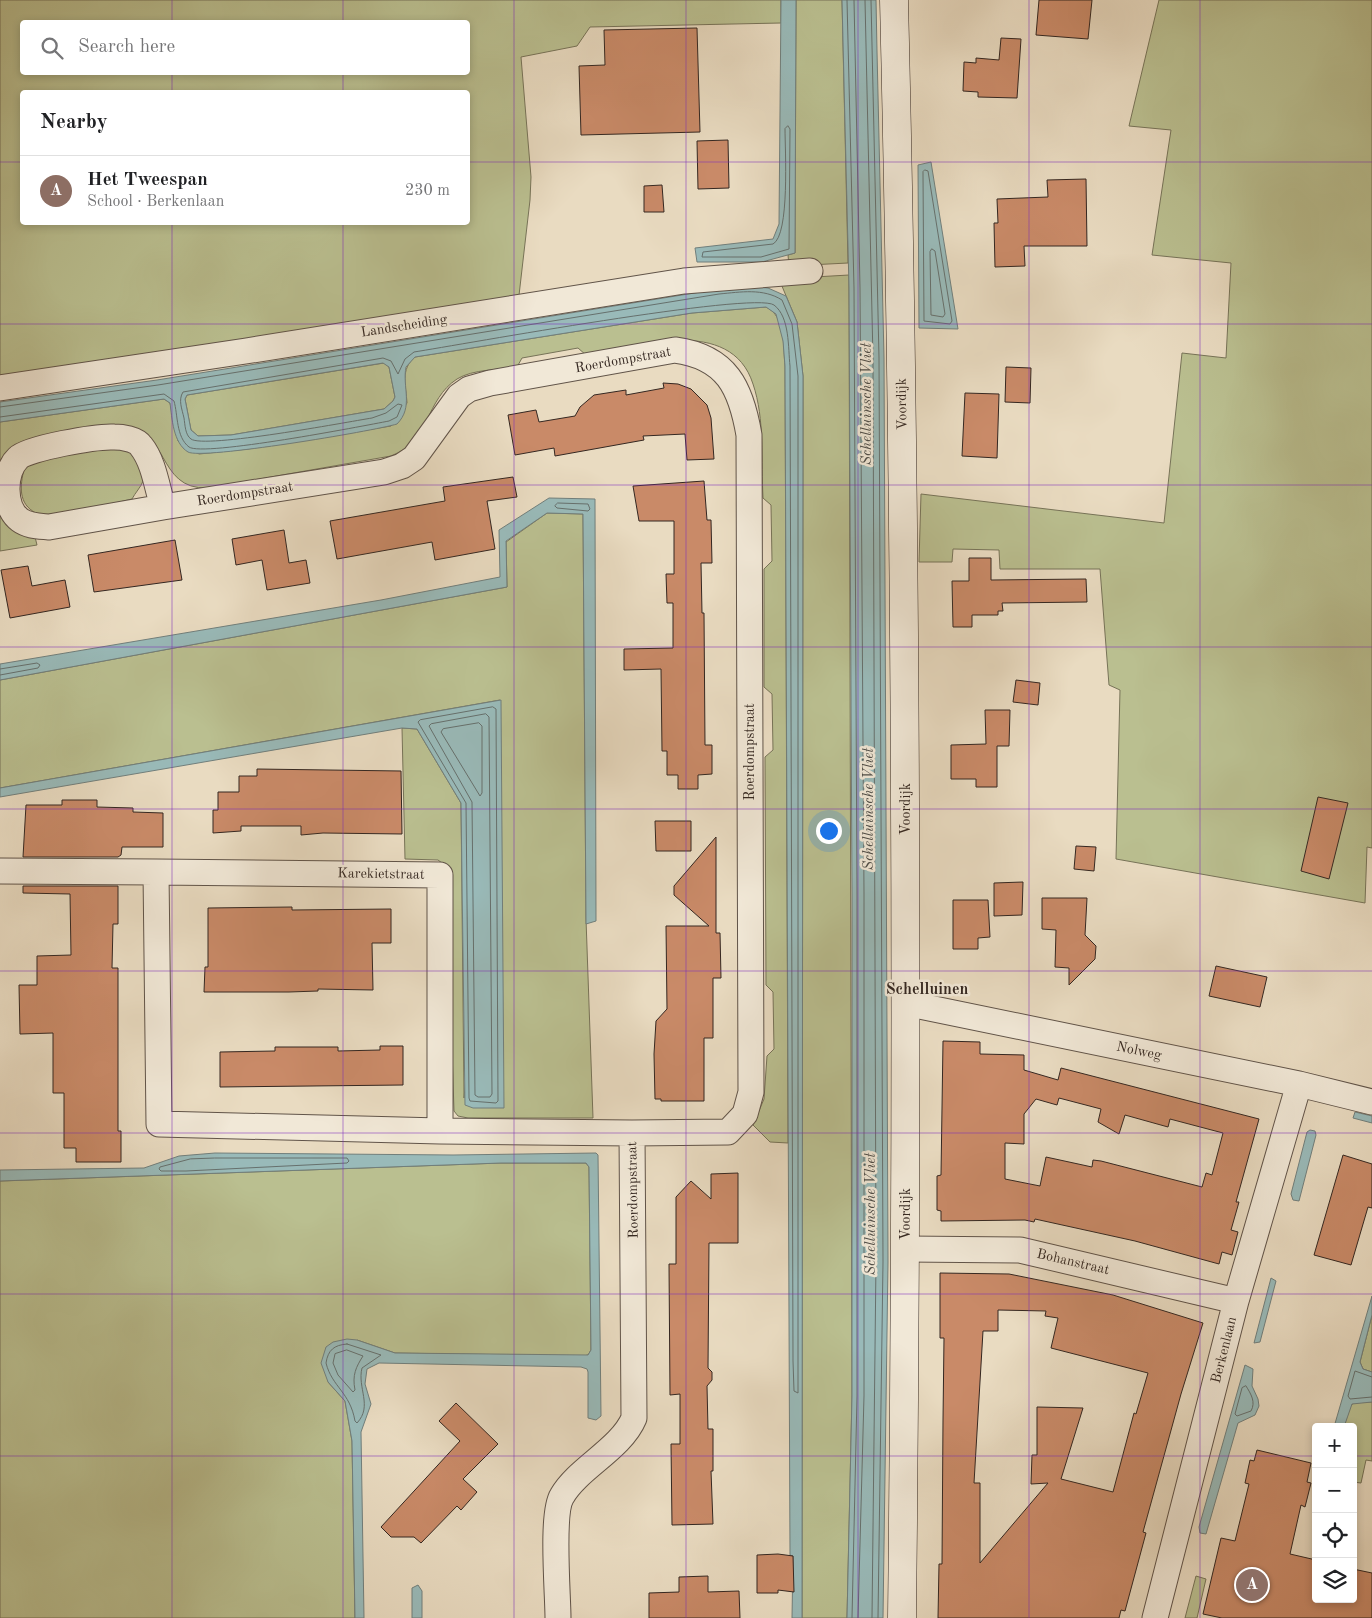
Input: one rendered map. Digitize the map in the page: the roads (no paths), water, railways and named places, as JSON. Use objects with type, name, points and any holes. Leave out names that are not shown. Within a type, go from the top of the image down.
[{"type":"street","name":"Voordijk","points":[[894,0],[906,680],[906,1250],[902,1618]]},
{"type":"street","name":"Landscheiding","points":[[0,388],[236,353],[684,281],[810,271]]},
{"type":"street","name":"Roerdompstraat","points":[[163,507],[147,457],[141,445],[128,438],[102,438],[31,451],[18,457],[10,468],[7,481],[10,508],[19,520],[32,526],[49,527],[384,472],[402,466],[414,458],[459,396],[469,389],[490,383],[675,350],[694,352],[708,359],[725,372],[734,384],[745,410],[749,435],[751,1092],[745,1114],[728,1132],[632,1133],[634,1418],[625,1433],[561,1497],[557,1516],[558,1618]]},
{"type":"street","name":"Karekietstraat","points":[[0,871],[440,875],[440,1131]]},
{"type":"street","points":[[156,872],[159,1124],[440,1131],[632,1133]]},
{"type":"street","name":"Nolweg","points":[[905,1003],[1299,1084],[1372,1102]]},
{"type":"street","name":"Berkenlaan","points":[[1155,1618],[1236,1301],[1299,1084]]},
{"type":"street","name":"Bohanstraat","points":[[906,1250],[1020,1250],[1236,1301]]},
{"type":"water","points":[[781,0],[796,0],[795,253],[762,262],[697,262],[695,248],[773,239],[779,224]]},
{"type":"water","name":"Schelluinsche Vliet","points":[[842,0],[876,0],[884,358],[888,1262],[883,1618],[847,1618],[852,1396],[852,894],[849,288]]},
{"type":"water","points":[[931,162],[958,329],[919,328],[918,165]]},
{"type":"water","points":[[748,286],[768,288],[786,296],[797,322],[803,376],[802,1618],[792,1618],[793,1556],[790,1555],[785,366],[783,341],[776,314],[766,307],[692,313],[415,357],[406,367],[405,411],[397,424],[254,449],[223,452],[188,452],[179,443],[170,403],[164,399],[0,422],[0,402],[157,380],[719,289]],"holes":[[[383,363],[389,367],[395,397],[384,409],[231,435],[198,436],[191,430],[185,399],[187,395]]]},
{"type":"water","points":[[549,498],[595,499],[596,921],[586,924],[583,514],[547,513],[506,541],[507,587],[0,680],[0,664],[381,600],[500,577],[499,530]]},
{"type":"water","points":[[501,700],[504,1108],[473,1108],[465,1105],[461,803],[417,729],[402,728],[0,797],[0,788]]},
{"type":"water","points":[[1355,1112],[1372,1116],[1372,1123],[1353,1118]]},
{"type":"water","points":[[1310,1130],[1315,1131],[1316,1135],[1299,1201],[1293,1200],[1291,1194],[1307,1132]]},
{"type":"water","points":[[215,1153],[453,1155],[596,1153],[598,1155],[601,1416],[596,1420],[588,1418],[588,1372],[587,1369],[581,1367],[379,1363],[367,1369],[365,1384],[371,1404],[361,1432],[364,1618],[355,1618],[352,1441],[345,1401],[328,1382],[321,1363],[326,1347],[333,1342],[347,1339],[357,1340],[395,1353],[588,1355],[591,1350],[589,1167],[586,1163],[501,1163],[0,1181],[0,1170],[144,1168],[179,1156]]},
{"type":"water","points":[[1271,1278],[1276,1281],[1260,1342],[1254,1343]]},
{"type":"water","points":[[1372,1296],[1372,1315],[1360,1362],[1363,1369],[1372,1372],[1372,1402],[1352,1404],[1345,1423],[1335,1423]]},
{"type":"water","points":[[1245,1365],[1253,1369],[1252,1386],[1259,1406],[1255,1415],[1238,1423],[1206,1534],[1200,1533],[1199,1527]]},
{"type":"water","points":[[418,1585],[422,1591],[422,1618],[412,1618],[412,1588]]},
{"type":"place","name":"Het Tweespan","points":[[1252,1585]]},
{"type":"district","name":"Schelluinen","points":[[927,990]]}]
